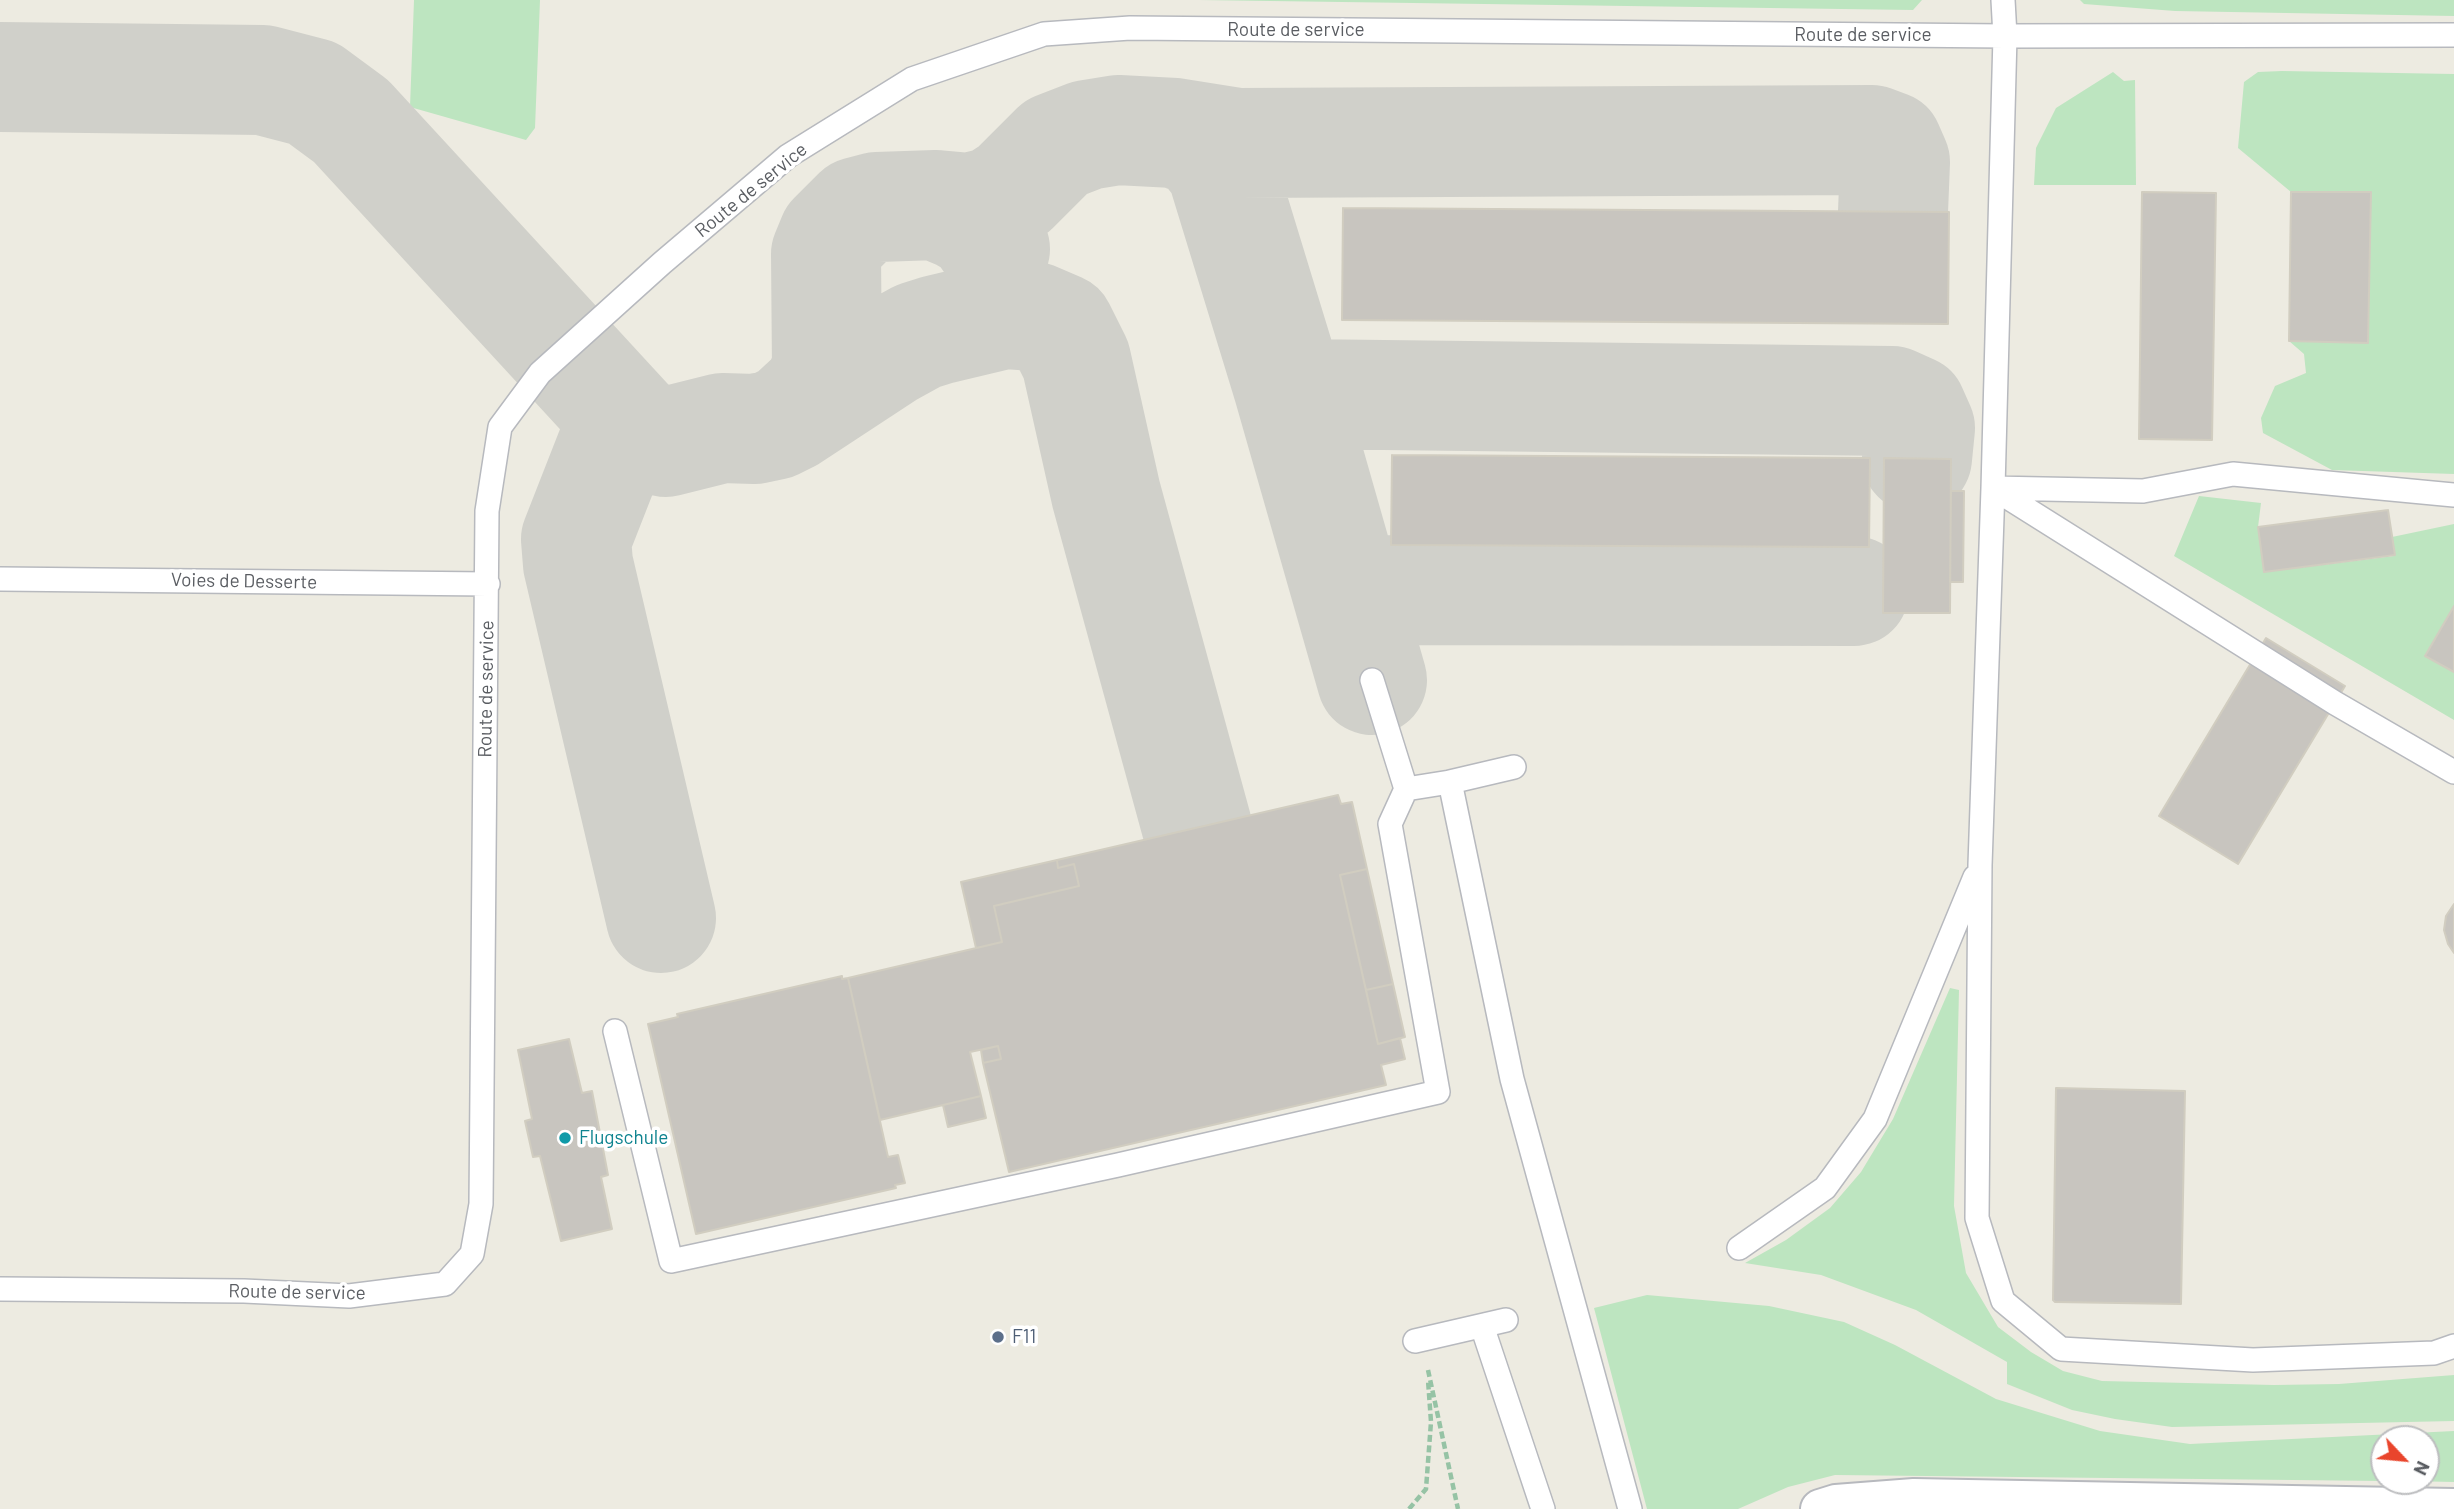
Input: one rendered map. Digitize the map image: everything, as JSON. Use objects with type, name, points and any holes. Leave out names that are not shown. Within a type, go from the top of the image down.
[{"type":"street","points":[[1820,1509],[1836,1504],[1914,1498],[2454,1508]]},
{"type":"lane","points":[[2003,0],[2005,36],[1993,488],[1980,865],[1977,1218],[2003,1301],[2061,1349],[2253,1360],[2434,1353],[2454,1346]]},
{"type":"lane","name":"Route de service","points":[[0,1289],[244,1292],[349,1297],[445,1284],[472,1254],[481,1204],[487,511],[500,427],[540,373],[788,156],[912,79],[1044,34],[1130,29],[2005,36],[2454,35]]},
{"type":"lane","points":[[1993,488],[2143,491],[2233,474],[2454,495]]},
{"type":"lane","points":[[1993,488],[2335,703],[2454,772]]},
{"type":"lane","name":"Voies de Desserte","points":[[0,579],[488,584]]},
{"type":"lane","points":[[615,1031],[671,1261],[1118,1165],[1438,1092],[1390,824],[1406,789],[1372,680]]},
{"type":"lane","points":[[1406,789],[1514,767]]},
{"type":"lane","points":[[1450,782],[1512,1079],[1630,1509]]},
{"type":"lane","points":[[1739,1248],[1825,1188],[1875,1119],[1980,865]]},
{"type":"lane","points":[[1415,1341],[1506,1320]]},
{"type":"lane","points":[[1482,1326],[1535,1492],[1543,1509]]},
{"type":"path","points":[[1409,1509],[1426,1489],[1431,1422],[1426,1359],[1458,1509]]},
{"type":"green space","points":[[414,0],[540,0],[535,128],[526,140],[410,107]]},
{"type":"green space","points":[[1199,0],[1922,0],[1913,10]]},
{"type":"green space","points":[[2080,0],[2454,0],[2454,16],[2175,11],[2084,4]]},
{"type":"green space","points":[[2113,72],[2124,81],[2135,80],[2136,185],[2034,185],[2036,148],[2056,108]]},
{"type":"green space","points":[[2258,72],[2454,74],[2454,474],[2332,470],[2263,433],[2261,418],[2275,386],[2306,373],[2304,354],[2289,341],[2368,342],[2370,192],[2291,192],[2238,148],[2244,82]]},
{"type":"green space","points":[[2199,496],[2261,503],[2258,527],[2265,572],[2394,556],[2392,537],[2454,524],[2454,720],[2174,556]]},
{"type":"green space","points":[[1950,988],[1959,990],[1954,1206],[1966,1273],[1998,1327],[2031,1352],[2063,1371],[2102,1381],[2339,1384],[2454,1375],[2454,1421],[2172,1427],[2072,1410],[2007,1384],[2007,1362],[1916,1310],[1821,1275],[1745,1263],[1786,1240],[1830,1208],[1861,1172],[1893,1119]]},
{"type":"green space","points":[[1647,1295],[1769,1306],[1844,1322],[1895,1345],[1996,1399],[2100,1431],[2190,1444],[2370,1435],[2370,1481],[1835,1475],[1788,1487],[1738,1509],[1647,1509],[1594,1308]]},
{"type":"green space","points":[[2454,1431],[2454,1482],[2440,1482],[2440,1432]]},
{"type":"building","points":[[2142,192],[2216,193],[2212,440],[2139,439]]},
{"type":"building","points":[[2291,192],[2371,192],[2368,343],[2289,341]]},
{"type":"building","points":[[1343,208],[1949,212],[1948,324],[1342,320]]},
{"type":"building","points":[[1392,455],[1870,458],[1869,547],[1391,545]]},
{"type":"building","points":[[1884,458],[1951,459],[1950,613],[1883,613]]},
{"type":"building","points":[[1951,491],[1964,491],[1963,582],[1950,582]]},
{"type":"building","points":[[2388,510],[2395,555],[2264,572],[2258,527]]},
{"type":"building","points":[[2454,606],[2454,672],[2425,656]]},
{"type":"building","points":[[2266,638],[2345,686],[2238,864],[2159,816]]},
{"type":"building","points":[[1338,795],[1341,804],[1352,802],[1367,869],[1340,875],[1378,1044],[1400,1038],[1405,1059],[1381,1065],[1386,1085],[1009,1172],[983,1063],[1001,1059],[998,1046],[970,1052],[981,1096],[880,1120],[848,978],[1002,942],[994,906],[1079,886],[1074,864],[1058,868],[1057,860]]},
{"type":"building","points":[[1057,860],[1058,868],[1074,864],[1079,886],[994,906],[1002,942],[976,948],[961,882]]},
{"type":"building","points":[[1367,869],[1393,984],[1366,990],[1340,875]]},
{"type":"building","points":[[2454,904],[2454,953],[2444,930],[2446,916]]},
{"type":"building","points":[[842,976],[842,979],[848,978],[888,1157],[898,1155],[905,1183],[895,1185],[896,1188],[696,1234],[648,1024],[678,1017],[677,1014]]},
{"type":"building","points":[[1393,984],[1405,1037],[1378,1044],[1366,990]]},
{"type":"building","name":"Flugschule","points":[[569,1039],[582,1093],[592,1091],[608,1175],[601,1177],[612,1229],[561,1241],[540,1156],[533,1157],[525,1121],[532,1119],[518,1050]]},
{"type":"building","points":[[998,1046],[1001,1059],[983,1063],[981,1050]]},
{"type":"building","points":[[2056,1088],[2185,1091],[2181,1304],[2053,1300]]},
{"type":"building","points":[[981,1096],[986,1118],[948,1127],[943,1105]]},
{"type":"taxiway","points":[[0,77],[263,80],[313,93],[351,121],[641,436],[666,442],[722,428],[755,429],[774,425],[889,352],[918,336],[937,330],[1004,314],[1032,316],[1060,328],[1076,360],[1106,494],[1197,827]]},
{"type":"taxiway","points":[[936,205],[969,208],[994,202],[1014,189],[1056,147],[1087,135],[1118,130],[1175,133],[1238,143],[1872,140],[1888,146],[1895,162],[1893,212]]},
{"type":"taxiway","points":[[1175,133],[1201,142],[1221,167],[1288,386],[1372,680]]},
{"type":"taxiway","points":[[790,417],[816,393],[827,370],[826,254],[833,237],[858,212],[877,207],[936,205],[979,226],[995,249]]},
{"type":"taxiway","points":[[1288,386],[1299,394],[1892,401],[1912,410],[1920,428],[1917,458]]},
{"type":"taxiway","points":[[613,408],[617,423],[614,442],[576,539],[578,564],[661,918]]},
{"type":"taxiway","points":[[1340,568],[1353,581],[1373,590],[1854,591]]},
{"type":"place","name":"Flugschule","points":[[565,1138]]},
{"type":"place","name":"F11","points":[[998,1337]]}]
